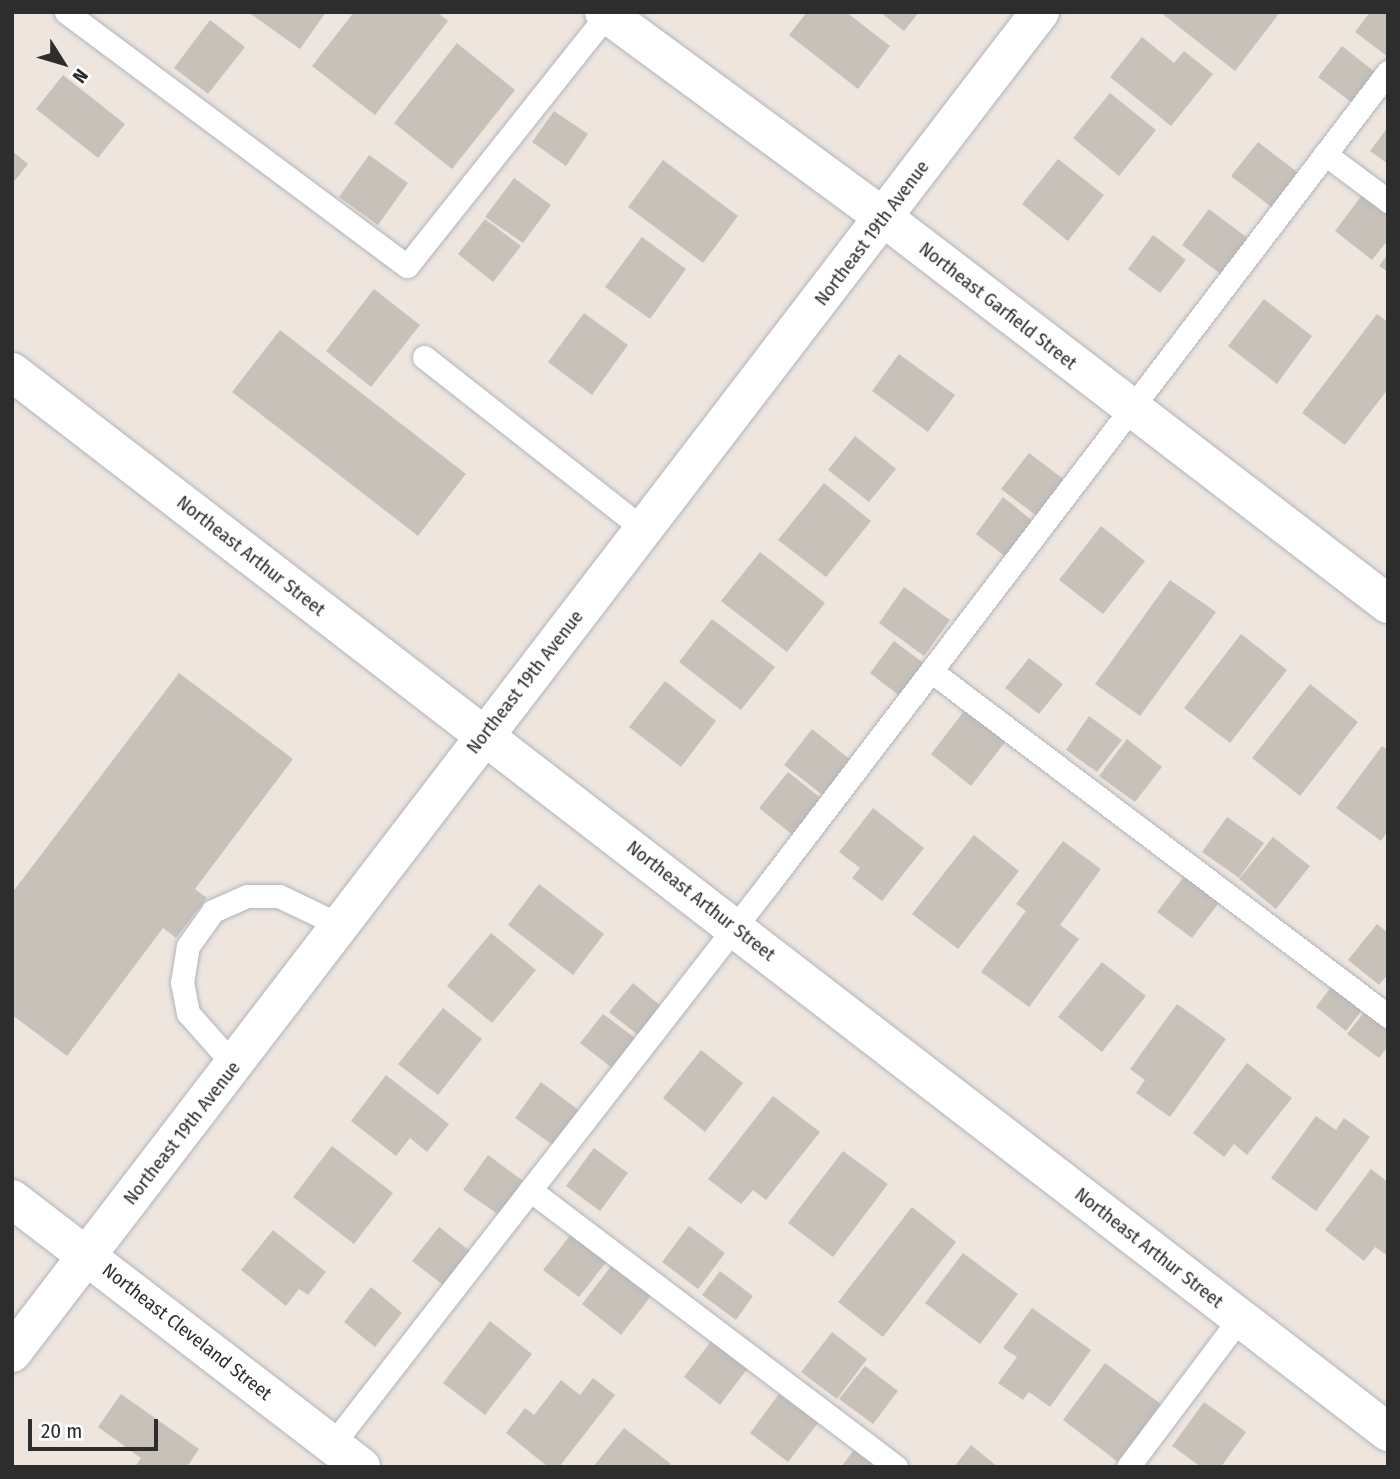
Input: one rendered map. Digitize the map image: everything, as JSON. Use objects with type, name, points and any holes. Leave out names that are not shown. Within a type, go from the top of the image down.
[{"type":"street","name":"Northeast 19th Avenue","points":[[12,1353],[342,926],[484,733],[1040,12]]},
{"type":"street","name":"Northeast Garfield Street","points":[[607,13],[883,217],[1130,409],[1388,604]]},
{"type":"street","name":"Northeast Arthur Street","points":[[12,372],[1388,1432]]},
{"type":"street","name":"Northeast Cleveland Street","points":[[12,1199],[347,1456]]},
{"type":"lane","points":[[66,12],[407,266],[607,13]]},
{"type":"lane","points":[[347,1456],[530,1190],[735,928],[1388,72]]},
{"type":"lane","points":[[1325,154],[1388,201]]},
{"type":"lane","points":[[424,356],[643,528]]},
{"type":"lane","points":[[931,671],[1388,1016]]},
{"type":"lane","points":[[234,1065],[188,1013],[182,983],[188,946],[213,911],[247,896],[279,897],[342,926]]},
{"type":"lane","points":[[530,1190],[896,1467]]},
{"type":"lane","points":[[1128,1467],[1240,1318]]},
{"type":"building","points":[[248,12],[326,12],[300,49]]},
{"type":"building","points":[[354,12],[437,12],[448,21],[375,115],[312,66]]},
{"type":"building","points":[[807,12],[846,12],[890,46],[858,89],[789,35]]},
{"type":"building","points":[[880,12],[919,12],[904,31]]},
{"type":"building","points":[[1160,12],[1275,12],[1278,15],[1235,71]]},
{"type":"building","points":[[1370,12],[1388,12],[1388,57],[1355,32]]},
{"type":"building","points":[[210,20],[245,47],[208,94],[174,68]]},
{"type":"building","points":[[1142,37],[1174,63],[1184,51],[1213,74],[1171,126],[1110,77]]},
{"type":"building","points":[[457,43],[515,90],[452,169],[394,123]]},
{"type":"building","points":[[1342,46],[1375,72],[1351,102],[1318,77]]},
{"type":"building","points":[[63,75],[125,124],[98,158],[36,109]]},
{"type":"building","points":[[1110,93],[1156,130],[1119,176],[1073,138]]},
{"type":"building","points":[[554,111],[588,134],[566,166],[532,142]]},
{"type":"building","points":[[1388,127],[1388,164],[1370,151]]},
{"type":"building","points":[[1258,142],[1301,175],[1274,209],[1231,176]]},
{"type":"building","points":[[12,151],[28,164],[12,184]]},
{"type":"building","points":[[369,155],[408,183],[378,225],[339,197]]},
{"type":"building","points":[[1058,159],[1104,195],[1068,241],[1022,204]]},
{"type":"building","points":[[663,160],[738,216],[703,263],[628,207]]},
{"type":"building","points":[[514,178],[551,205],[523,243],[485,217]]},
{"type":"building","points":[[1365,191],[1388,208],[1388,240],[1372,260],[1335,231]]},
{"type":"building","points":[[1209,209],[1249,239],[1222,275],[1182,245]]},
{"type":"building","points":[[485,219],[521,246],[493,282],[458,254]]},
{"type":"building","points":[[1153,235],[1186,260],[1160,293],[1128,269]]},
{"type":"building","points":[[642,237],[686,269],[650,319],[605,287]]},
{"type":"building","points":[[1388,254],[1388,272],[1379,266]]},
{"type":"building","points":[[374,289],[420,325],[371,387],[326,351]]},
{"type":"building","points":[[1264,299],[1312,336],[1277,384],[1228,346]]},
{"type":"building","points":[[584,313],[628,345],[592,395],[548,362]]},
{"type":"building","points":[[1377,314],[1388,322],[1388,389],[1345,445],[1302,413]]},
{"type":"building","points":[[280,330],[466,474],[418,536],[232,392]]},
{"type":"building","points":[[899,354],[955,395],[928,432],[872,391]]},
{"type":"building","points":[[855,436],[896,469],[869,502],[828,470]]},
{"type":"building","points":[[1029,453],[1066,481],[1038,517],[1001,489]]},
{"type":"building","points":[[824,483],[871,521],[826,577],[778,540]]},
{"type":"building","points":[[1003,497],[1034,522],[1006,557],[976,534]]},
{"type":"building","points":[[1101,526],[1145,561],[1103,614],[1059,580]]},
{"type":"building","points":[[760,552],[825,603],[787,652],[721,601]]},
{"type":"building","points":[[1170,580],[1216,612],[1140,716],[1095,684]]},
{"type":"building","points":[[904,587],[950,620],[924,656],[879,623]]},
{"type":"building","points":[[712,619],[775,667],[741,710],[679,662]]},
{"type":"building","points":[[1241,634],[1287,670],[1230,743],[1184,708]]},
{"type":"building","points":[[894,641],[926,665],[901,697],[870,673]]},
{"type":"building","points":[[1029,658],[1063,684],[1039,714],[1005,688]]},
{"type":"building","points":[[179,673],[293,759],[195,889],[207,898],[176,938],[163,928],[67,1056],[12,1015],[12,893]]},
{"type":"building","points":[[665,681],[716,721],[681,767],[629,727]]},
{"type":"building","points":[[1310,684],[1358,722],[1300,796],[1252,758]]},
{"type":"building","points":[[965,710],[1006,741],[971,786],[931,754]]},
{"type":"building","points":[[1089,716],[1122,740],[1097,772],[1066,750]]},
{"type":"building","points":[[812,729],[852,761],[824,796],[784,765]]},
{"type":"building","points":[[1127,739],[1162,767],[1135,802],[1099,776]]},
{"type":"building","points":[[1382,746],[1388,750],[1388,831],[1381,841],[1336,808]]},
{"type":"building","points":[[788,772],[823,800],[794,836],[759,808]]},
{"type":"building","points":[[873,808],[924,848],[882,901],[852,878],[860,868],[839,852]]},
{"type":"building","points":[[1227,817],[1264,843],[1239,878],[1202,852]]},
{"type":"building","points":[[974,835],[1019,871],[958,949],[912,914]]},
{"type":"building","points":[[1273,837],[1310,866],[1276,909],[1239,879]]},
{"type":"building","points":[[1063,841],[1101,869],[1060,925],[1079,939],[1029,1007],[981,972],[1026,911],[1016,904]]},
{"type":"building","points":[[1186,874],[1221,900],[1192,938],[1157,912]]},
{"type":"building","points":[[539,884],[604,934],[573,975],[508,925]]},
{"type":"building","points":[[1377,924],[1388,933],[1388,974],[1379,985],[1348,960]]},
{"type":"building","points":[[491,933],[536,970],[492,1023],[447,986]]},
{"type":"building","points":[[1102,962],[1146,996],[1102,1052],[1058,1017]]},
{"type":"building","points":[[633,983],[661,1006],[638,1035],[609,1012]]},
{"type":"building","points":[[1331,987],[1362,1010],[1346,1031],[1316,1007]]},
{"type":"building","points":[[1177,1004],[1226,1039],[1170,1117],[1136,1093],[1145,1080],[1130,1069]]},
{"type":"building","points":[[443,1008],[482,1039],[438,1095],[398,1064]]},
{"type":"building","points":[[1366,1010],[1388,1026],[1388,1046],[1379,1058],[1347,1034]]},
{"type":"building","points":[[603,1014],[635,1038],[612,1068],[580,1043]]},
{"type":"building","points":[[701,1050],[743,1083],[705,1132],[663,1098]]},
{"type":"building","points":[[1247,1063],[1292,1098],[1247,1155],[1234,1144],[1224,1157],[1193,1133]]},
{"type":"building","points":[[386,1075],[449,1124],[427,1152],[410,1138],[396,1156],[351,1121]]},
{"type":"building","points":[[541,1082],[580,1111],[554,1146],[515,1118]]},
{"type":"building","points":[[773,1096],[820,1132],[766,1200],[753,1190],[741,1204],[708,1179]]},
{"type":"building","points":[[1316,1116],[1336,1130],[1344,1118],[1370,1137],[1316,1211],[1271,1178]]},
{"type":"building","points":[[332,1146],[393,1193],[354,1244],[293,1197]]},
{"type":"building","points":[[594,1148],[628,1173],[600,1211],[566,1186]]},
{"type":"building","points":[[843,1151],[888,1184],[833,1257],[788,1223]]},
{"type":"building","points":[[488,1155],[526,1183],[502,1217],[463,1190]]},
{"type":"building","points":[[1371,1169],[1388,1182],[1388,1256],[1375,1247],[1364,1261],[1325,1230]]},
{"type":"building","points":[[912,1207],[956,1242],[883,1337],[838,1302]]},
{"type":"building","points":[[689,1226],[725,1253],[698,1289],[662,1262]]},
{"type":"building","points":[[439,1227],[474,1254],[447,1288],[412,1261]]},
{"type":"building","points":[[273,1230],[326,1272],[308,1295],[299,1289],[286,1306],[241,1270]]},
{"type":"building","points":[[572,1233],[607,1261],[579,1297],[543,1270]]},
{"type":"building","points":[[963,1253],[1018,1294],[980,1344],[925,1303]]},
{"type":"building","points":[[615,1261],[654,1292],[621,1335],[582,1304]]},
{"type":"building","points":[[720,1271],[753,1296],[736,1320],[702,1295]]},
{"type":"building","points":[[371,1287],[402,1313],[375,1347],[344,1322]]},
{"type":"building","points":[[1032,1308],[1091,1350],[1050,1407],[1029,1392],[1023,1400],[998,1383],[1017,1357],[1003,1348]]},
{"type":"building","points":[[490,1321],[532,1354],[485,1415],[443,1383]]},
{"type":"building","points":[[832,1332],[867,1359],[837,1399],[801,1372]]},
{"type":"building","points":[[712,1340],[748,1368],[720,1405],[684,1377]]},
{"type":"building","points":[[1105,1363],[1161,1404],[1118,1462],[1063,1420]]},
{"type":"building","points":[[865,1366],[898,1391],[873,1424],[839,1399]]},
{"type":"building","points":[[593,1378],[615,1395],[559,1467],[548,1467],[506,1433],[525,1408],[534,1415],[561,1380],[580,1395]]},
{"type":"building","points":[[121,1394],[199,1449],[187,1467],[135,1467],[141,1458],[98,1427]]},
{"type":"building","points":[[779,1394],[818,1423],[788,1462],[750,1433]]},
{"type":"building","points":[[1204,1402],[1246,1432],[1221,1467],[1201,1467],[1172,1446]]},
{"type":"building","points":[[624,1428],[671,1464],[669,1467],[593,1467]]},
{"type":"building","points":[[971,1445],[998,1467],[954,1467]]},
{"type":"building","points":[[854,1450],[876,1467],[841,1467]]}]
